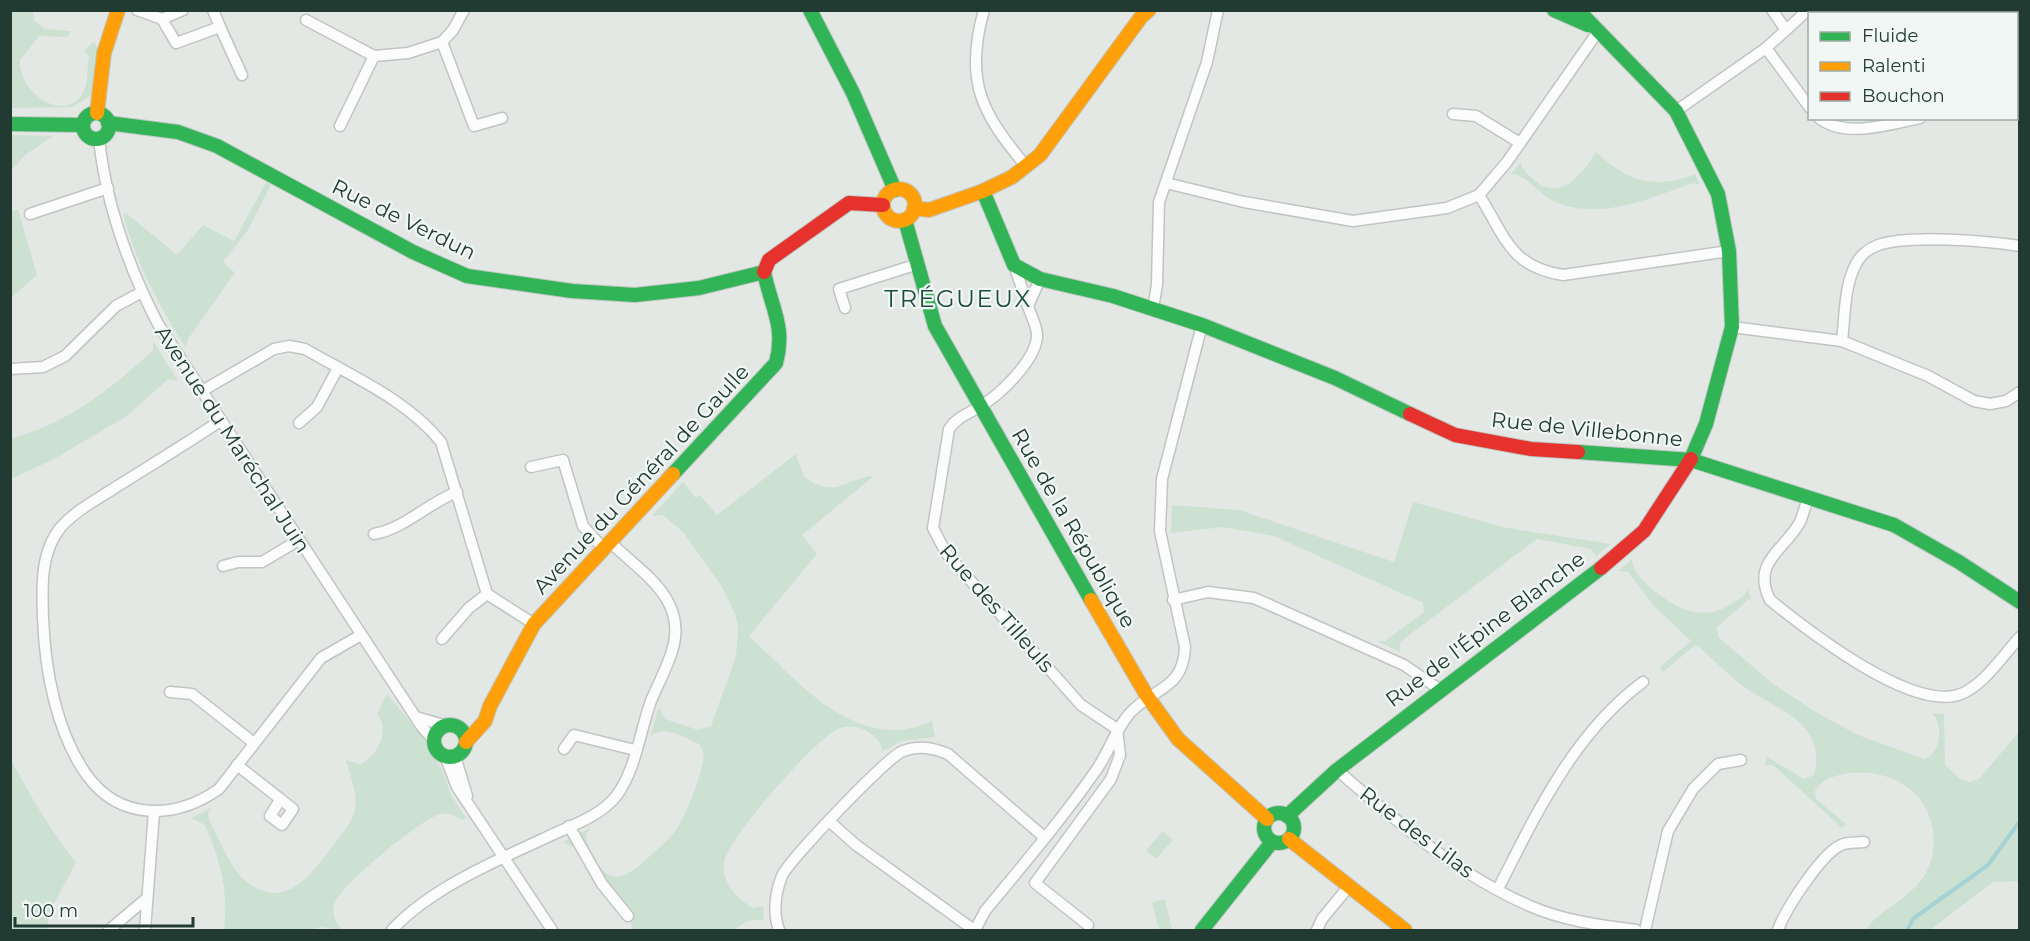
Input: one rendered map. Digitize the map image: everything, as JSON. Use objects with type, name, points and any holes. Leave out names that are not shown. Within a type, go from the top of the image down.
[{"type":"street","points":[[97,113],[104,53],[118,10]]},
{"type":"street","points":[[137,10],[162,19],[176,43],[220,27]]},
{"type":"street","points":[[162,19],[183,10]]},
{"type":"street","points":[[213,10],[242,75]]},
{"type":"street","points":[[306,20],[374,56],[408,53],[442,42],[464,10]]},
{"type":"street","points":[[810,10],[853,93],[895,190]]},
{"type":"street","points":[[984,10],[975,49],[974,78],[986,111],[1026,166]]},
{"type":"street","points":[[914,208],[930,210],[983,191],[1012,177],[1040,155],[1141,17],[1149,10]]},
{"type":"street","points":[[1153,308],[1157,285],[1159,202],[1207,62],[1218,10]]},
{"type":"street","points":[[1166,183],[1244,202],[1353,221],[1447,208],[1479,195],[1520,143],[1599,30],[1554,10]]},
{"type":"street","name":"Rue de l'Épine Blanche","points":[[1287,816],[1337,770],[1439,689],[1615,557],[1644,531],[1691,460],[1717,388],[1732,327],[1729,252],[1718,194],[1676,111],[1578,10]]},
{"type":"street","points":[[1772,10],[1786,30]]},
{"type":"street","points":[[1676,111],[1766,48],[1808,10]]},
{"type":"street","points":[[442,42],[474,126],[502,118]]},
{"type":"street","points":[[1766,48],[1808,107]]},
{"type":"street","points":[[340,126],[374,56]]},
{"type":"street","points":[[97,113],[104,116],[108,123],[106,135],[99,139],[87,136],[83,125],[86,117],[97,113]]},
{"type":"street","points":[[1453,114],[1476,117],[1520,143]]},
{"type":"street","points":[[1822,120],[1844,129],[1906,120]]},
{"type":"street","name":"Rue de Verdun","points":[[108,123],[178,132],[217,146],[413,252],[475,278],[572,291],[635,295],[699,288],[764,272]]},
{"type":"street","points":[[10,124],[83,125]]},
{"type":"street","name":"Avenue du Maréchal Juin","points":[[99,139],[118,233],[158,324],[361,635],[434,740]]},
{"type":"street","points":[[30,214],[108,188]]},
{"type":"street","points":[[895,190],[910,194],[914,208],[905,220],[898,221],[889,217],[883,205],[886,195],[895,190]]},
{"type":"street","points":[[983,191],[1014,265]]},
{"type":"street","points":[[1479,195],[1517,257],[1530,267],[1544,272],[1563,275],[1729,252]]},
{"type":"street","points":[[764,272],[769,260],[849,203],[883,205]]},
{"type":"street","name":"Rue de la République","points":[[905,220],[934,326],[1147,696],[1178,739],[1268,819]]},
{"type":"street","points":[[1842,341],[1850,279],[1856,263],[1865,252],[1876,246],[1931,240],[1994,242],[2019,246]]},
{"type":"street","points":[[845,308],[839,289],[918,264]]},
{"type":"street","name":"Rue de Villebonne","points":[[1014,265],[1040,279],[1153,308],[1202,326],[1335,378],[1455,435],[1532,449],[1691,460],[1894,525],[1959,562],[2019,602]]},
{"type":"street","name":"Rue des Tilleuls","points":[[1014,265],[1037,334],[1035,348],[1021,370],[981,406],[954,421],[950,429],[935,504],[933,528],[938,541],[1081,705],[1117,729]]},
{"type":"street","name":"Avenue du Général de Gaulle","points":[[465,738],[485,722],[490,706],[534,624],[776,363],[781,350],[782,327],[764,272]]},
{"type":"street","points":[[1028,306],[1040,279]]},
{"type":"street","points":[[10,369],[43,367],[65,356],[116,306],[142,292]]},
{"type":"street","points":[[829,821],[856,845],[974,930],[985,911],[1098,768],[1117,729],[1147,696],[1173,682],[1184,662],[1185,647],[1173,600],[1160,531],[1162,479],[1202,326]]},
{"type":"street","points":[[1732,327],[1842,341],[1928,376],[1974,401],[1990,404],[2006,401],[2019,392]]},
{"type":"street","points":[[202,391],[274,349],[289,346],[305,349],[426,423],[441,442],[487,594],[534,624]]},
{"type":"street","points":[[299,423],[317,407],[338,368]]},
{"type":"street","points":[[220,421],[81,509],[60,528],[46,554],[42,591],[45,655],[63,730],[86,774],[102,791],[129,807],[154,812],[180,809],[200,801],[219,789],[321,658],[361,635]]},
{"type":"street","points":[[392,930],[426,900],[601,810],[616,797],[626,780],[651,701],[673,650],[676,628],[671,604],[658,584],[583,526],[563,460],[531,467]]},
{"type":"street","points":[[374,534],[388,532],[440,498],[457,492]]},
{"type":"street","points":[[1808,499],[1800,522],[1765,566],[1763,585],[1770,600],[1858,665],[1915,690],[1943,699],[1963,694],[1978,683],[2019,637]]},
{"type":"street","points":[[223,566],[238,561],[262,562],[298,540]]},
{"type":"street","points":[[1173,600],[1208,592],[1254,598],[1404,665],[1439,689]]},
{"type":"street","points":[[442,639],[469,608],[487,594]]},
{"type":"street","points":[[1498,889],[1546,794],[1574,753],[1623,696],[1643,682]]},
{"type":"street","points":[[170,692],[192,694],[254,743]]},
{"type":"street","points":[[416,717],[456,727],[465,738],[463,751],[450,756],[437,750],[434,740],[438,731],[447,726]]},
{"type":"street","points":[[1088,925],[1035,883],[1111,779],[1120,755],[1117,729]]},
{"type":"street","points":[[564,749],[574,735],[636,750]]},
{"type":"street","points":[[779,930],[776,896],[782,874],[829,821],[901,752],[918,747],[934,748],[948,754],[1044,837]]},
{"type":"street","points":[[450,756],[457,787],[468,800],[503,859],[552,930]]},
{"type":"street","points":[[1645,930],[1668,831],[1693,789],[1718,764],[1741,760]]},
{"type":"street","points":[[237,765],[280,800]]},
{"type":"street","name":"Rue des Lilas","points":[[1337,770],[1468,874],[1530,906],[1575,921],[1636,930]]},
{"type":"street","points":[[145,930],[154,812]]},
{"type":"street","points":[[1279,814],[1287,816],[1293,824],[1289,838],[1282,843],[1272,842],[1264,832],[1268,819],[1279,814]]},
{"type":"street","points":[[569,826],[602,885],[628,916]]},
{"type":"street","points":[[1289,838],[1405,930]]},
{"type":"street","points":[[1202,930],[1272,842]]},
{"type":"street","points":[[1778,930],[1807,878],[1840,845],[1864,842]]},
{"type":"street","points":[[1317,930],[1322,919],[1350,885]]},
{"type":"street","points":[[109,930],[147,898]]},
{"type":"green space","points":[[11,11],[33,11],[34,20],[45,29],[71,31],[67,37],[39,36],[20,60],[21,72],[35,94],[55,105],[66,106],[75,102],[83,93],[86,85],[89,56],[84,51],[94,42],[99,52],[92,95],[72,107],[11,108]]},
{"type":"green space","points":[[11,135],[53,136],[25,155],[11,171]]},
{"type":"green space","points":[[1596,152],[1619,170],[1642,180],[1667,182],[1695,174],[1700,185],[1693,183],[1624,206],[1589,209],[1571,207],[1553,201],[1522,177],[1511,174],[1521,162],[1525,172],[1534,180],[1544,186],[1562,187],[1578,176]]},
{"type":"green space","points":[[266,182],[271,185],[248,230],[223,262],[235,273],[188,339],[186,348],[149,284],[123,214],[126,213],[177,255],[203,225],[234,241]]},
{"type":"green space","points":[[11,206],[12,211],[18,209],[37,275],[11,298]]},
{"type":"green space","points":[[153,341],[178,381],[168,379],[127,416],[54,459],[11,479],[11,438],[69,415],[105,391],[153,350]]},
{"type":"green space","points":[[796,454],[804,477],[825,487],[840,486],[874,476],[802,535],[817,554],[749,636],[809,692],[854,721],[879,729],[905,729],[932,721],[935,737],[902,741],[881,752],[882,747],[869,732],[856,727],[843,727],[825,738],[792,770],[742,830],[725,859],[724,874],[730,888],[753,908],[763,906],[764,921],[748,921],[735,930],[633,930],[631,923],[575,847],[563,842],[590,828],[586,834],[591,851],[602,869],[616,877],[623,876],[637,867],[671,836],[690,802],[704,754],[699,744],[668,731],[655,733],[650,737],[659,707],[665,719],[698,730],[711,726],[736,656],[738,628],[736,616],[722,587],[683,532],[663,515],[652,516],[683,482],[696,498],[700,495],[717,515]]},
{"type":"green space","points":[[1413,502],[1507,528],[1611,544],[1596,556],[1591,549],[1537,539],[1400,642],[1400,652],[1377,641],[1385,641],[1424,612],[1423,603],[1274,536],[1223,527],[1171,533],[1172,505],[1239,510],[1394,562]]},
{"type":"green space","points":[[1632,559],[1636,572],[1649,586],[1670,602],[1689,611],[1699,613],[1720,610],[1741,598],[1748,589],[1751,600],[1749,599],[1717,627],[1718,637],[1772,683],[1814,711],[1858,735],[1924,759],[1934,751],[1939,739],[1938,725],[1932,713],[1944,714],[1945,765],[1959,778],[1969,782],[1979,779],[2019,732],[2019,881],[1993,882],[1930,930],[1865,930],[1913,889],[1927,871],[1934,843],[1933,832],[1927,812],[1920,800],[1899,782],[1873,773],[1835,776],[1823,782],[1814,793],[1817,800],[1846,824],[1842,828],[1773,765],[1765,765],[1767,757],[1804,779],[1814,775],[1816,758],[1814,743],[1807,731],[1786,712],[1747,689],[1698,646],[1694,646],[1663,672],[1660,667],[1691,641],[1654,606],[1628,572],[1618,571]]},
{"type":"green space","points":[[387,694],[426,741],[426,747],[442,769],[451,795],[466,818],[462,820],[452,815],[440,814],[430,819],[399,840],[364,869],[339,896],[334,905],[335,919],[343,930],[321,927],[308,930],[224,930],[224,889],[219,863],[205,825],[191,818],[211,808],[208,814],[209,820],[231,862],[247,882],[261,890],[273,893],[295,886],[314,869],[351,820],[355,809],[355,797],[346,760],[359,764],[366,761],[376,750],[383,727],[377,714]]},
{"type":"green space","points":[[10,758],[49,824],[76,862],[53,906],[46,930],[11,930]]},
{"type":"green space","points":[[1163,831],[1173,840],[1156,859],[1146,850]]},
{"type":"green space","points":[[1165,899],[1172,930],[1159,930],[1152,902]]},
{"type":"waterway","points":[[1907,930],[1914,918],[1988,865],[2020,821]]},
{"type":"traffic: fast","points":[[810,10],[853,93],[895,190]]},
{"type":"traffic: fast","points":[[1554,10],[1588,25]]},
{"type":"traffic: fast","points":[[1578,10],[1676,111],[1718,194],[1729,251],[1732,327],[1706,424],[1691,459]]},
{"type":"traffic: fast","points":[[96,113],[105,117],[109,126],[105,135],[96,139],[87,135],[83,126],[87,117],[96,113]]},
{"type":"traffic: fast","points":[[108,123],[178,132],[217,146],[413,252],[467,276],[572,291],[635,295],[699,288],[764,272]]},
{"type":"traffic: fast","points":[[10,124],[83,125]]},
{"type":"traffic: fast","points":[[983,191],[1014,265],[1040,279],[1113,296],[1202,325],[1335,378],[1410,414]]},
{"type":"traffic: fast","points":[[905,220],[935,326],[1091,600]]},
{"type":"traffic: fast","points":[[673,474],[776,363],[779,350],[778,328],[764,272]]},
{"type":"traffic: fast","points":[[1578,452],[1691,460],[1894,525],[1959,562],[2020,602]]},
{"type":"traffic: fast","points":[[1287,816],[1337,770],[1601,568]]},
{"type":"traffic: fast","points":[[450,725],[461,730],[466,741],[461,752],[450,757],[439,752],[434,741],[439,730],[450,725]]},
{"type":"traffic: fast","points":[[1279,813],[1285,814],[1293,822],[1294,828],[1293,834],[1285,842],[1279,843],[1273,842],[1265,834],[1264,828],[1265,822],[1273,814],[1279,813]]},
{"type":"traffic: fast","points":[[1202,930],[1272,842]]},
{"type":"traffic: slow","points":[[97,113],[104,53],[118,10]]},
{"type":"traffic: slow","points":[[914,208],[929,210],[983,191],[1012,177],[1040,155],[1141,17],[1149,10]]},
{"type":"traffic: slow","points":[[899,189],[910,194],[915,205],[910,216],[899,221],[888,216],[883,205],[888,194],[899,189]]},
{"type":"traffic: slow","points":[[466,742],[485,721],[490,706],[534,624],[673,474]]},
{"type":"traffic: slow","points":[[1091,600],[1147,696],[1178,739],[1267,819]]},
{"type":"traffic: slow","points":[[1289,839],[1405,930]]},
{"type":"traffic: jam","points":[[764,272],[769,260],[849,203],[883,205]]},
{"type":"traffic: jam","points":[[1410,414],[1455,435],[1531,449],[1578,452]]},
{"type":"traffic: jam","points":[[1601,568],[1644,531],[1691,459]]},
{"type":"district","name":"TRÉGUEUX","points":[[958,298]]}]
